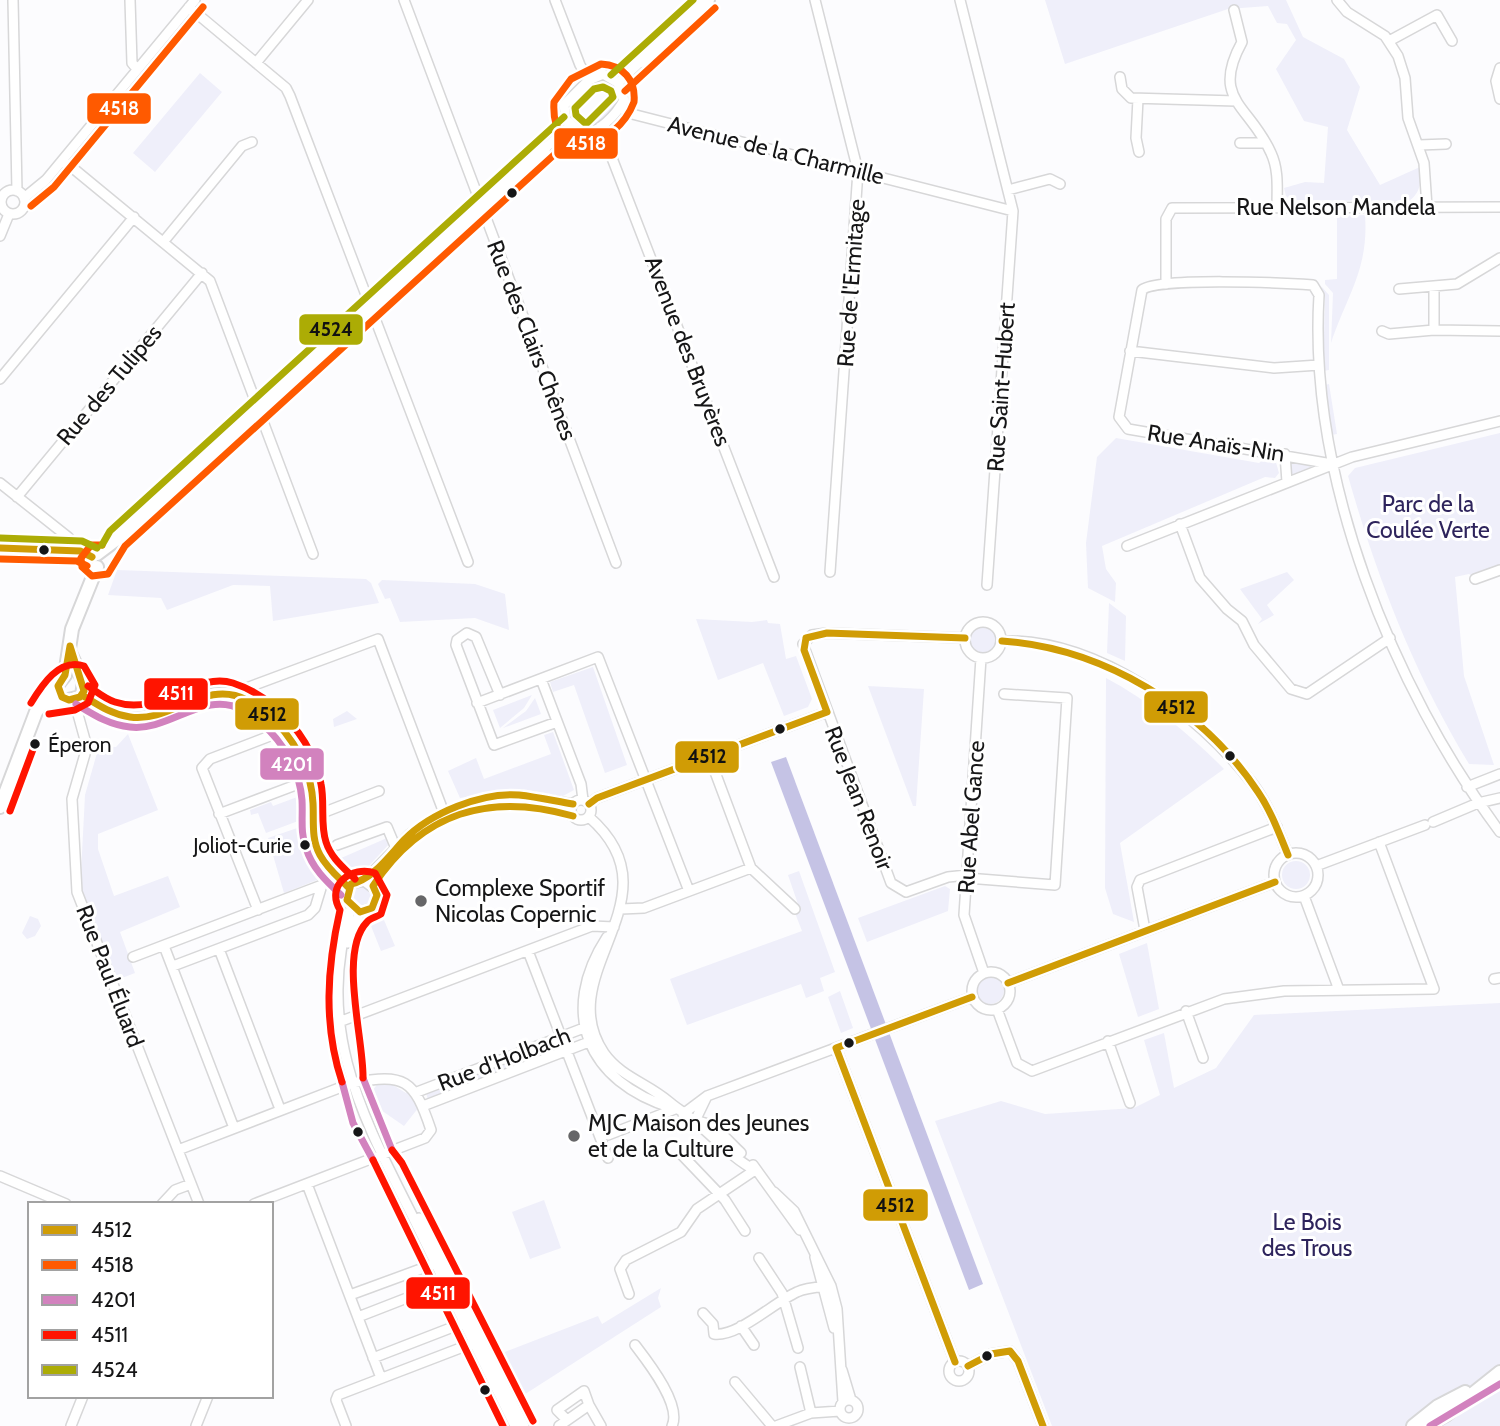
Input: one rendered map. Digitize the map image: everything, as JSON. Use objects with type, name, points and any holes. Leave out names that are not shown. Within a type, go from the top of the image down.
[{"type":"main road","points":[[641,61],[708,0]]},
{"type":"main road","points":[[0,807],[32,722],[61,680],[72,629],[94,558],[544,149]]},
{"type":"main road","points":[[44,704],[74,698],[85,686],[69,651]]},
{"type":"main road","points":[[61,680],[74,674],[81,678]]},
{"type":"main road","points":[[61,680],[74,698]]},
{"type":"main road","points":[[1413,1426],[1438,1406],[1495,1376]]},
{"type":"main road","points":[[1424,1426],[1446,1415],[1495,1376]]},
{"type":"street","points":[[13,0],[17,191]]},
{"type":"street","points":[[130,0],[132,63],[137,69]]},
{"type":"street","points":[[256,64],[309,0]]},
{"type":"street","name":"Rue des Clairs Chênes","points":[[404,0],[616,563]]},
{"type":"street","points":[[555,0],[580,65],[589,80]]},
{"type":"street","name":"Rue de l'Ermitage","points":[[815,0],[858,171],[830,572]]},
{"type":"street","name":"Rue Saint-Hubert","points":[[960,0],[1013,211],[987,585]]},
{"type":"street","points":[[1338,0],[1347,12],[1376,28],[1389,41],[1403,69],[1408,118],[1424,163],[1427,207]]},
{"type":"street","points":[[24,198],[17,191],[10,190],[1,195],[2,207],[9,214],[17,214],[23,209],[24,198],[47,180],[192,4],[286,88],[290,96],[468,562]]},
{"type":"street","points":[[1234,10],[1242,36],[1228,71],[1236,101],[1266,143],[1276,171],[1277,207]]},
{"type":"street","points":[[1389,41],[1437,15],[1452,41]]},
{"type":"street","points":[[618,83],[641,61]]},
{"type":"street","points":[[1500,68],[1496,81],[1500,99]]},
{"type":"street","points":[[603,74],[618,83],[625,95],[621,107],[600,127],[586,135],[570,125],[563,114],[564,105],[589,80],[603,74]]},
{"type":"street","points":[[1120,77],[1122,89],[1131,98],[1236,101]]},
{"type":"street","points":[[1138,99],[1136,138],[1139,152]]},
{"type":"street","name":"Avenue de la Charmille","points":[[621,107],[632,114],[1013,211]]},
{"type":"street","points":[[544,149],[570,125]]},
{"type":"street","name":"Avenue des Bruyères","points":[[600,127],[774,577]]},
{"type":"street","points":[[164,241],[242,146],[252,142]]},
{"type":"street","points":[[1240,143],[1266,143]]},
{"type":"street","points":[[1419,145],[1446,144]]},
{"type":"street","points":[[64,160],[202,273],[212,286],[313,554]]},
{"type":"street","points":[[1008,190],[1050,179],[1060,184]]},
{"type":"street","name":"Rue Nelson Mandela","points":[[1166,284],[1166,219],[1172,208],[1500,207]]},
{"type":"street","points":[[0,236],[9,214]]},
{"type":"street","points":[[0,379],[134,218]]},
{"type":"street","points":[[1399,289],[1457,284],[1500,258]]},
{"type":"street","name":"Rue des Tulipes","points":[[17,497],[202,273]]},
{"type":"street","name":"Rue Anaïs-Nin","points":[[1319,365],[1319,295],[1313,285],[1262,282],[1151,284],[1142,290],[1119,417],[1128,429],[1332,464]]},
{"type":"street","points":[[1434,288],[1434,330]]},
{"type":"street","points":[[1382,331],[1424,334],[1434,330],[1500,331]]},
{"type":"street","points":[[1130,351],[1274,368],[1319,365],[1322,409],[1332,464],[1357,547],[1390,638],[1430,723],[1467,787],[1500,832]]},
{"type":"street","points":[[1126,545],[1332,464],[1500,421]]},
{"type":"street","points":[[1285,454],[1287,482]]},
{"type":"street","points":[[0,482],[94,558]]},
{"type":"street","points":[[1180,524],[1200,578],[1227,609],[1242,621],[1254,645],[1292,689],[1307,694],[1390,638]]},
{"type":"street","points":[[0,548],[94,558]]},
{"type":"street","points":[[1475,579],[1500,570]]},
{"type":"street","points":[[984,621],[999,630],[1002,641],[992,656],[981,658],[971,653],[965,638],[973,624],[984,621]]},
{"type":"street","points":[[500,695],[476,637],[467,633],[457,640],[456,645],[494,745],[557,722]]},
{"type":"street","name":"Rue Jean Renoir","points":[[965,638],[827,633],[806,638],[804,650],[891,883],[906,892],[948,877],[1055,885],[1067,698],[1004,694]]},
{"type":"street","points":[[244,698],[250,687],[378,639],[444,813]]},
{"type":"street","points":[[1002,641],[1037,643],[1074,651],[1112,667],[1199,727],[1228,755],[1264,800],[1287,855]]},
{"type":"street","points":[[477,703],[598,657],[689,891]]},
{"type":"street","name":"Rue Abel Gance","points":[[981,658],[966,926],[984,973]]},
{"type":"street","points":[[541,679],[586,802],[591,809],[589,817]]},
{"type":"street","points":[[74,698],[109,714],[130,719],[162,713],[208,695],[244,698],[283,731],[306,767],[314,846],[322,862],[348,887]]},
{"type":"street","name":"Rue Paul Éluard","points":[[74,698],[87,747],[72,799],[78,892],[198,1202]]},
{"type":"street","points":[[369,883],[396,846],[444,813],[476,801],[503,796],[531,796],[573,804],[586,802],[827,712]]},
{"type":"street","points":[[258,910],[202,768],[204,763],[283,731]]},
{"type":"street","points":[[709,756],[751,868],[795,909]]},
{"type":"street","points":[[1467,787],[1500,774]]},
{"type":"street","points":[[219,814],[309,780]]},
{"type":"street","points":[[312,817],[379,791]]},
{"type":"street","points":[[1317,866],[1478,803],[1500,798]]},
{"type":"street","points":[[355,910],[346,900],[348,887],[355,882],[369,883],[411,841],[465,811],[517,802],[573,816],[580,821],[589,817]]},
{"type":"street","points":[[573,804],[573,816]]},
{"type":"street","points":[[589,817],[608,835],[621,861],[624,878],[621,909],[591,996],[587,1027],[612,1074],[658,1104],[679,1111],[695,1121],[699,1127],[755,1170],[774,1192],[791,1221],[806,1235],[827,1286],[839,1343],[844,1426]]},
{"type":"street","points":[[337,845],[387,827],[396,846]]},
{"type":"street","points":[[1145,930],[1137,887],[1140,880],[1277,827]]},
{"type":"street","points":[[997,1009],[1017,1063],[1032,1071],[1224,999],[1263,993],[1433,989],[1379,842]]},
{"type":"street","points":[[1287,855],[1307,856],[1317,866]]},
{"type":"street","points":[[1287,855],[1275,869],[1275,883],[1290,897],[1304,896],[1315,887],[1317,866]]},
{"type":"street","points":[[621,909],[644,908],[751,868]]},
{"type":"street","points":[[133,957],[322,885],[334,875]]},
{"type":"street","points":[[355,910],[375,904],[377,895],[369,883]]},
{"type":"street","points":[[1008,982],[1275,883]]},
{"type":"street","points":[[173,966],[308,915],[314,908],[322,885]]},
{"type":"street","points":[[1304,896],[1339,990]]},
{"type":"street","points":[[355,910],[338,967],[342,1021],[352,1083],[381,1155],[412,1209],[515,1426]]},
{"type":"street","points":[[342,1021],[592,926],[614,927]]},
{"type":"street","points":[[164,946],[234,1128]]},
{"type":"street","points":[[219,948],[280,1109]]},
{"type":"street","points":[[528,951],[608,1158]]},
{"type":"street","points":[[972,997],[975,980],[984,973],[995,972],[1008,982]]},
{"type":"street","points":[[972,997],[985,1009],[997,1009],[1007,1001],[1008,982]]},
{"type":"street","points":[[608,1135],[679,1111],[708,1096],[972,997]]},
{"type":"street","points":[[1186,1012],[1203,1058]]},
{"type":"street","name":"Rue d'Holbach","points":[[417,1092],[587,1027]]},
{"type":"street","name":"Rue d'Holbach","points":[[423,1106],[593,1040]]},
{"type":"street","points":[[1108,1041],[1130,1103]]},
{"type":"street","points":[[836,1048],[955,1362]]},
{"type":"street","points":[[178,1150],[352,1083],[389,1078],[408,1085],[417,1092],[430,1134],[259,1202]]},
{"type":"street","points":[[695,1121],[708,1096]]},
{"type":"street","points":[[682,1155],[720,1194],[745,1231]]},
{"type":"street","points":[[629,1294],[620,1269],[626,1261],[681,1232],[697,1209],[755,1170]]},
{"type":"street","points":[[0,1176],[61,1202]]},
{"type":"street","points":[[164,1202],[175,1190],[191,1184]]},
{"type":"street","points":[[307,1184],[380,1378]]},
{"type":"street","points":[[759,1258],[784,1298],[783,1306],[798,1348]]},
{"type":"street","points":[[350,1295],[437,1263]]},
{"type":"street","points":[[358,1317],[447,1282]]},
{"type":"street","points":[[703,1313],[713,1324],[714,1334],[727,1335],[784,1298],[802,1290],[827,1286]]},
{"type":"street","points":[[373,1357],[467,1321]]},
{"type":"street","points":[[741,1325],[754,1345]]},
{"type":"street","points":[[345,1426],[336,1397],[477,1342]]},
{"type":"street","points":[[477,1342],[524,1426]]},
{"type":"street","points":[[635,1345],[668,1397],[675,1416],[672,1426]]},
{"type":"street","points":[[968,1366],[991,1354],[1010,1351],[1018,1362],[1043,1426]]},
{"type":"street","points":[[960,1361],[968,1366],[968,1376],[959,1381],[954,1379],[949,1370],[955,1362],[960,1361]]},
{"type":"street","points":[[800,1367],[811,1413]]},
{"type":"street","points":[[735,1382],[774,1426],[811,1413],[857,1406],[852,1426]]},
{"type":"street","points":[[589,1405],[563,1423],[557,1410],[584,1391],[601,1426]]},
{"type":"street","points":[[71,1426],[82,1398]]},
{"type":"street","points":[[196,1426],[207,1398]]},
{"type":"street","points":[[844,1407],[849,1418],[855,1415]]},
{"type":"green space","points":[[1045,0],[1286,0],[1303,37],[1344,59],[1360,87],[1347,130],[1380,185],[1420,167],[1418,190],[1409,201],[1291,200],[1286,196],[1284,188],[1305,182],[1324,183],[1328,127],[1304,121],[1276,69],[1296,40],[1287,24],[1277,23],[1268,6],[1228,9],[1065,64]]},
{"type":"green space","points":[[200,73],[222,92],[155,172],[133,153]]},
{"type":"green space","points":[[606,78],[608,86],[601,92],[594,90],[569,112],[567,106],[594,80]]},
{"type":"green space","points":[[612,81],[621,92],[616,105],[602,122],[584,131],[569,118],[588,124],[617,97],[613,95]]},
{"type":"green space","points":[[1365,215],[1364,251],[1360,267],[1331,343],[1333,293],[1325,280],[1337,279],[1337,216]]},
{"type":"green space","points":[[1321,286],[1329,295],[1329,370],[1323,371],[1325,297]]},
{"type":"green space","points":[[1329,384],[1337,434],[1331,435],[1325,385]]},
{"type":"green space","name":"Parc de la Coulée Verte","points":[[1500,433],[1500,567],[1474,577],[1469,574],[1455,577],[1464,676],[1494,765],[1469,764],[1414,660],[1371,551],[1348,476],[1355,468]]},
{"type":"green space","points":[[1116,438],[1259,463],[1266,457],[1275,459],[1279,473],[1275,478],[1265,477],[1102,546],[1106,569],[1116,583],[1115,602],[1088,588],[1086,543],[1097,457]]},
{"type":"green space","points":[[1291,460],[1310,462],[1311,469],[1292,475],[1289,472]]},
{"type":"green space","points":[[117,570],[366,579],[371,583],[379,603],[273,621],[270,586],[233,585],[167,610],[161,598],[108,595]]},
{"type":"green space","points":[[1287,572],[1294,580],[1267,605],[1274,615],[1258,624],[1262,619],[1240,589]]},
{"type":"green space","points":[[382,580],[475,584],[505,594],[509,630],[475,618],[400,622],[390,598],[385,599],[378,584]]},
{"type":"green space","points":[[1109,603],[1126,616],[1125,661],[1107,653]]},
{"type":"green space","points":[[696,619],[752,622],[767,620],[768,623],[780,624],[786,659],[796,656],[812,699],[808,707],[784,716],[763,663],[718,680]]},
{"type":"green space","points":[[984,626],[994,630],[998,640],[994,650],[984,654],[974,650],[970,640],[974,630]]},
{"type":"green space","points":[[593,667],[627,765],[605,773],[574,685],[553,692],[550,682]]},
{"type":"green space","points":[[1106,678],[1168,719],[1224,769],[1120,843],[1134,922],[1113,914],[1105,888]]},
{"type":"green space","points":[[868,686],[924,689],[916,806],[913,806]]},
{"type":"green space","points":[[532,695],[524,708],[500,728],[493,710]]},
{"type":"green space","points":[[535,698],[541,714],[503,728],[526,711]]},
{"type":"green space","points":[[347,711],[357,719],[334,727],[333,719]]},
{"type":"green space","points":[[553,732],[574,790],[563,796],[520,789],[460,798],[448,771],[476,758],[484,779],[551,754],[544,735]]},
{"type":"green space","points":[[128,734],[158,810],[98,834],[98,849],[114,896],[168,876],[180,907],[120,932],[135,973],[114,981],[80,892],[85,795],[99,746],[116,747]]},
{"type":"green space","points":[[308,793],[309,817],[266,833],[258,813],[251,815],[250,810],[271,802],[273,806]]},
{"type":"green space","points":[[309,824],[306,847],[322,878],[284,893],[268,838]]},
{"type":"green space","points":[[387,838],[391,842],[367,868],[344,874],[332,862]]},
{"type":"green space","points":[[1296,861],[1306,865],[1310,875],[1306,885],[1296,889],[1286,885],[1282,875],[1286,865]]},
{"type":"green space","points":[[799,871],[835,972],[820,978],[824,991],[806,998],[801,984],[687,1025],[670,979],[802,931],[795,913],[800,910],[788,875]]},
{"type":"green space","points":[[358,886],[366,886],[372,896],[366,906],[358,906],[352,900],[352,892]]},
{"type":"green space","points":[[945,886],[950,889],[948,911],[867,942],[858,918]]},
{"type":"green space","points":[[30,916],[38,919],[41,926],[35,936],[27,939],[22,933]]},
{"type":"green space","points":[[384,920],[395,946],[381,951],[371,926]]},
{"type":"green space","points":[[1147,943],[1159,1009],[1138,1017],[1119,954]]},
{"type":"green space","points":[[990,976],[1000,980],[1004,990],[1000,1000],[990,1004],[980,1000],[976,990],[980,980]]},
{"type":"green space","points":[[840,991],[853,1028],[841,1033],[828,997]]},
{"type":"green space","name":"Le Bois des Trous","points":[[1500,1003],[1500,1426],[1052,1426],[935,1121],[1001,1101],[1045,1114],[1134,1108],[1160,1095],[1144,1040],[1164,1033],[1174,1088],[1216,1068],[1254,1015]]},
{"type":"green space","points":[[552,1045],[555,1052],[428,1100],[426,1093]]},
{"type":"green space","points":[[379,1082],[388,1082],[406,1093],[410,1091],[419,1107],[404,1126],[378,1108],[369,1095]]},
{"type":"green space","points":[[544,1200],[561,1248],[530,1259],[512,1212]]},
{"type":"green space","points":[[661,1288],[658,1298],[661,1307],[519,1398],[497,1355],[598,1316],[602,1324]]},
{"type":"water","points":[[786,757],[983,1284],[969,1290],[771,762]]},
{"type":"transit line","name":"4524","points":[[611,75],[693,0]]},
{"type":"transit line","name":"4518","points":[[31,206],[54,187],[203,7]]},
{"type":"transit line","name":"4518","points":[[625,91],[715,8]]},
{"type":"transit line","name":"4518","points":[[601,64],[616,67],[626,75],[633,87],[634,102],[625,118],[600,140],[586,144],[573,143],[562,136],[556,122],[554,102],[571,79],[601,64]]},
{"type":"transit line","name":"4524","points":[[603,87],[611,91],[613,97],[586,124],[576,115],[575,108],[594,89],[603,87]]},
{"type":"transit line","name":"4524","points":[[102,545],[110,531],[564,117]]},
{"type":"transit line","name":"4518","points":[[102,545],[91,545],[81,558],[82,567],[92,576],[108,574],[125,546],[578,133]]},
{"type":"transit line","name":"4524","points":[[0,538],[82,541],[97,548]]},
{"type":"transit line","name":"4512","points":[[0,548],[80,551],[92,557]]},
{"type":"transit line","name":"4518","points":[[0,559],[77,561],[87,566]]},
{"type":"transit line","name":"4512","points":[[806,638],[827,633],[965,638]]},
{"type":"transit line","name":"4512","points":[[806,638],[804,650],[827,712]]},
{"type":"transit line","name":"4512","points":[[1002,641],[1039,646],[1112,669],[1179,709],[1235,761],[1271,814],[1288,855]]},
{"type":"transit line","name":"4512","points":[[70,646],[84,691],[80,697],[69,700],[62,697],[58,686],[65,675],[70,646]]},
{"type":"transit line","name":"4511","points":[[31,703],[46,681],[59,669],[84,666],[95,685],[88,703],[75,710],[49,714]]},
{"type":"transit line","name":"4511","points":[[88,686],[111,701],[131,705],[147,704],[205,683],[219,681],[233,683],[264,698],[290,722],[310,752],[321,784],[323,828],[328,848],[355,879]]},
{"type":"transit line","name":"4512","points":[[82,695],[99,706],[130,717],[160,714],[217,694],[232,695],[260,708],[284,731],[301,758],[311,788],[317,849],[326,864],[348,887]]},
{"type":"transit line","name":"4201","points":[[76,704],[108,722],[130,727],[159,724],[214,704],[228,705],[254,718],[275,737],[290,760],[300,786],[304,842],[320,874],[341,895]]},
{"type":"transit line","name":"4512","points":[[589,804],[597,798],[827,712]]},
{"type":"transit line","name":"4511","points":[[10,811],[35,744]]},
{"type":"transit line","name":"4512","points":[[573,804],[505,795],[457,806],[415,830],[373,872],[351,884],[347,900],[360,912],[372,908],[377,895],[373,886],[392,861],[413,840],[460,814],[513,806],[573,816]]},
{"type":"transit line","name":"4511","points":[[342,1082],[332,1039],[329,996],[332,953],[340,910],[336,893],[343,879],[366,871],[375,873],[387,895],[381,914],[368,921],[359,936],[354,954],[354,997],[363,1078]]},
{"type":"transit line","name":"4512","points":[[1008,983],[1275,882]]},
{"type":"transit line","name":"4512","points":[[836,1048],[972,997]]},
{"type":"transit line","name":"4512","points":[[836,1048],[955,1362]]},
{"type":"transit line","name":"4201","points":[[363,1078],[392,1150]]},
{"type":"transit line","name":"4201","points":[[342,1082],[353,1123],[373,1160]]},
{"type":"transit line","name":"4511","points":[[392,1150],[402,1163],[533,1421]]},
{"type":"transit line","name":"4511","points":[[373,1160],[503,1426]]},
{"type":"transit line","name":"4512","points":[[968,1366],[991,1354],[1010,1351],[1018,1361],[1043,1426]]},
{"type":"transit line","name":"4201","points":[[1430,1426],[1500,1384]]},
{"type":"place","name":"Éperon","points":[[35,744]]},
{"type":"place","name":"Joliot-Curie","points":[[305,845]]},
{"type":"place","name":"Complexe Sportif Nicolas Copernic","points":[[421,901]]},
{"type":"place","name":"MJC Maison des Jeunes et de la Culture","points":[[574,1136]]}]
